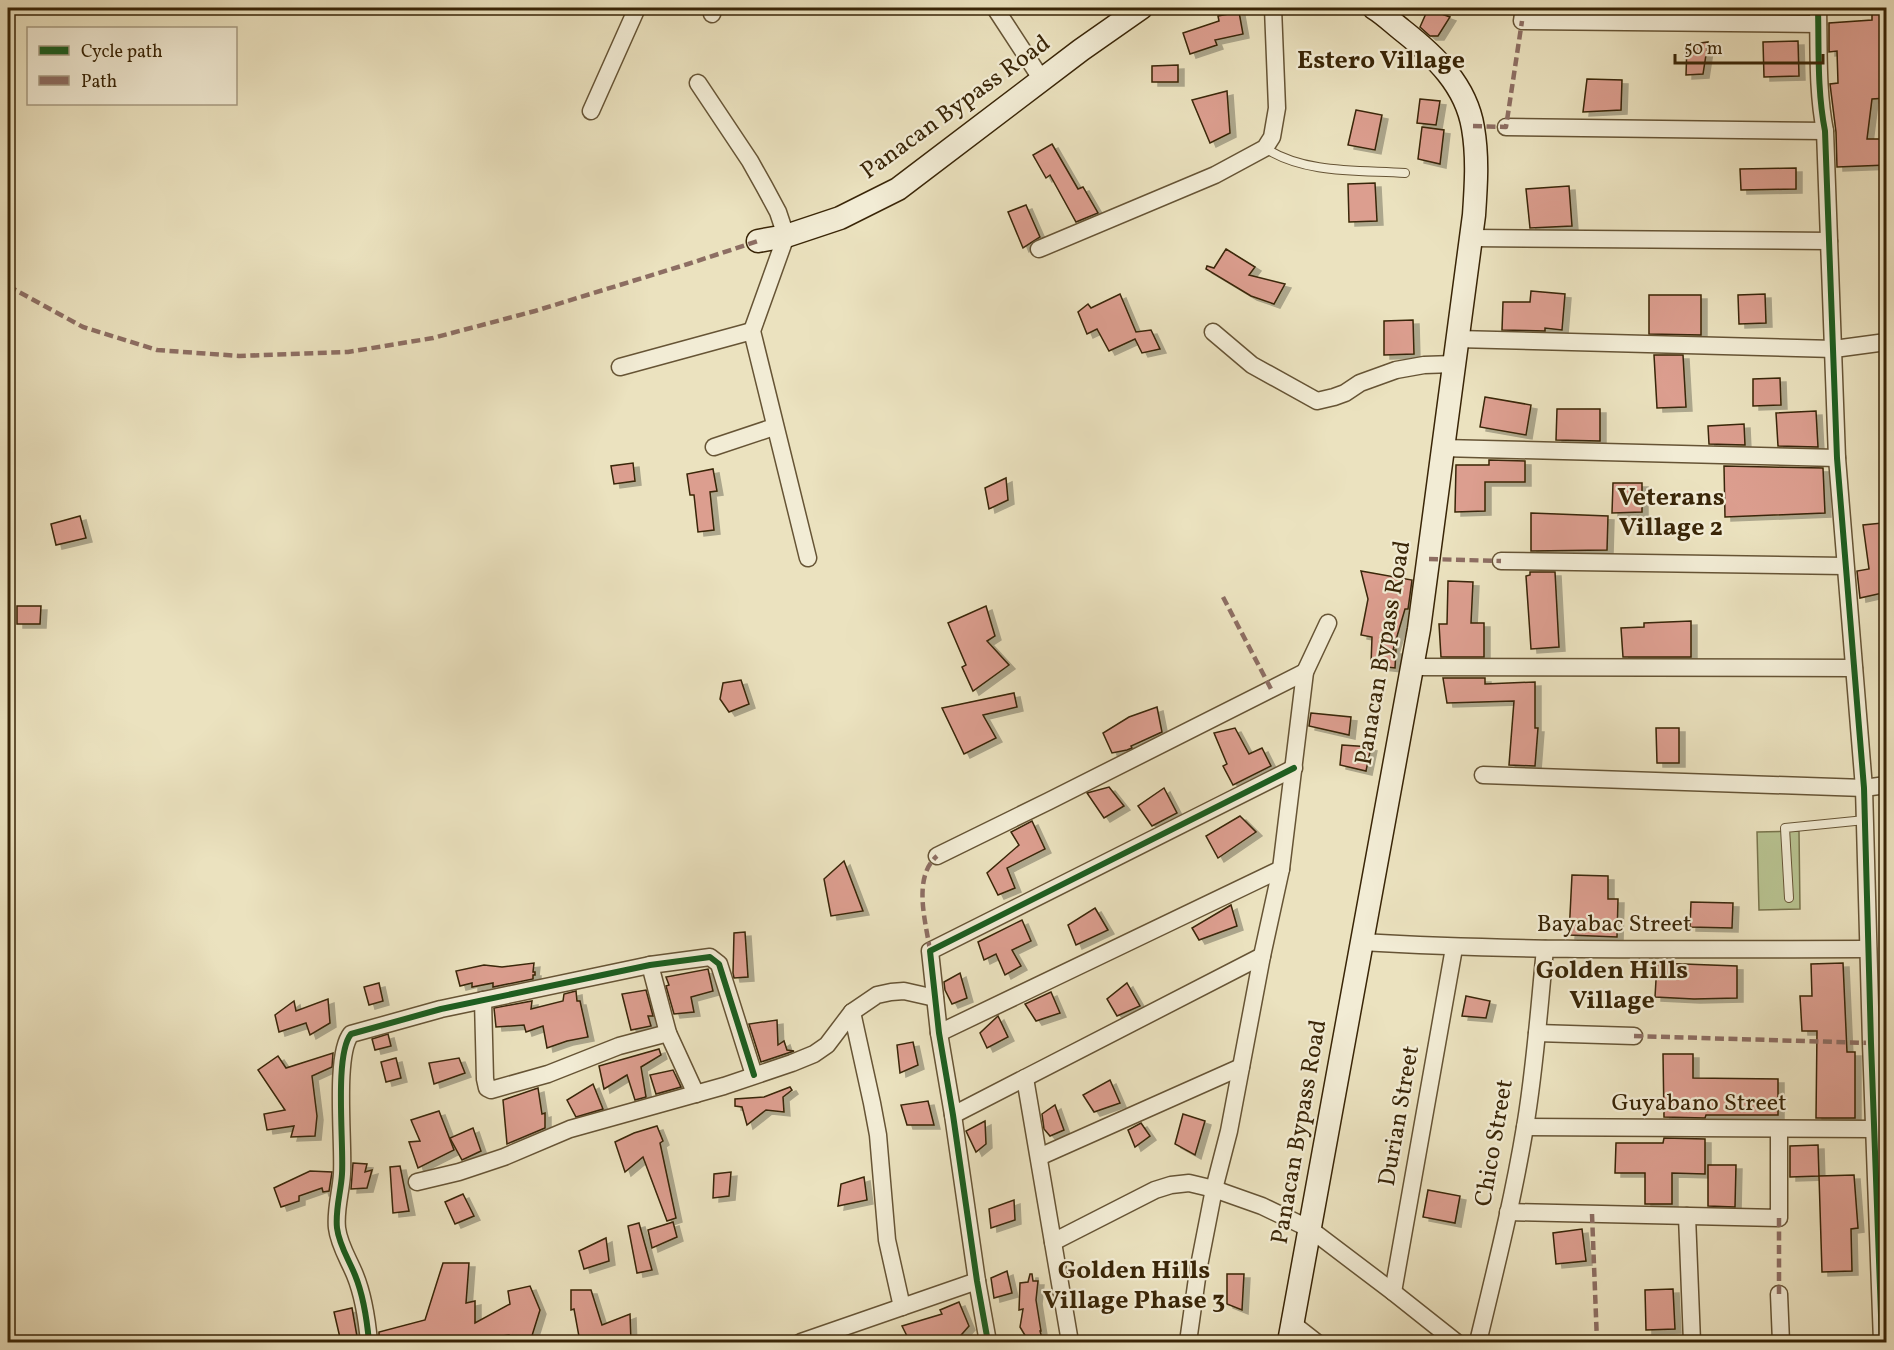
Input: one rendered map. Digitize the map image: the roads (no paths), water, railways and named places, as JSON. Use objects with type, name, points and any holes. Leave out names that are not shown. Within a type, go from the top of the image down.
[{"type":"main road","name":"Panacan Bypass Road","points":[[758,241],[786,236],[840,218],[898,189],[1141,8]]},
{"type":"main road","name":"Panacan Bypass Road","points":[[1291,1334],[1412,667],[1472,238],[1476,167],[1473,126],[1462,93],[1448,72],[1426,49],[1375,8]]},
{"type":"street","points":[[591,111],[637,8]]},
{"type":"street","points":[[995,8],[1042,80]]},
{"type":"street","points":[[1039,249],[1215,175],[1265,147],[1272,137],[1277,108],[1272,8]]},
{"type":"street","points":[[1524,8],[1522,21],[1818,16],[1821,110],[1825,131],[1837,458],[1864,788],[1873,1129],[1882,1342]]},
{"type":"street","points":[[698,83],[765,186],[778,212],[786,236],[752,331],[808,558]]},
{"type":"street","points":[[1506,127],[1825,131]]},
{"type":"street","points":[[1472,238],[1828,241]]},
{"type":"street","points":[[620,367],[752,331]]},
{"type":"street","points":[[1213,332],[1252,365],[1317,401],[1345,393],[1370,379],[1396,370],[1424,365],[1454,364]]},
{"type":"street","points":[[1457,339],[1834,349],[1887,342]]},
{"type":"street","points":[[714,447],[774,427]]},
{"type":"street","points":[[1442,448],[1837,458]]},
{"type":"street","points":[[1501,561],[1845,566]]},
{"type":"street","points":[[1188,1342],[1198,1271],[1214,1189],[1229,1131],[1281,869],[1305,672],[1328,623]]},
{"type":"street","points":[[1412,667],[1854,668]]},
{"type":"street","points":[[937,856],[1305,672]]},
{"type":"street","points":[[988,1342],[939,1033],[930,951],[1294,768]]},
{"type":"street","points":[[1483,775],[1864,788],[1887,785]]},
{"type":"street","points":[[939,1033],[1281,869]]},
{"type":"street","name":"Bayabac Street","points":[[1361,942],[1454,948],[1868,949]]},
{"type":"street","name":"Durian Street","points":[[1393,1292],[1454,948]]},
{"type":"street","name":"Chico Street","points":[[1478,1342],[1525,1127],[1545,949]]},
{"type":"street","points":[[953,1115],[1262,956]]},
{"type":"street","points":[[369,1342],[356,1276],[337,1227],[342,1174],[342,1072],[345,1042],[351,1034],[441,1009],[650,965],[710,957],[719,964],[754,1076]]},
{"type":"street","points":[[650,965],[668,1033],[696,1094]]},
{"type":"street","points":[[417,1182],[459,1172],[504,1157],[570,1129],[767,1073],[814,1054],[827,1045],[852,1011],[877,995],[904,991],[935,998]]},
{"type":"street","points":[[483,1000],[485,1079],[491,1090],[548,1074],[619,1046],[668,1033]]},
{"type":"street","points":[[852,1011],[873,1103],[887,1240],[902,1307]]},
{"type":"street","points":[[1537,1034],[1634,1036]]},
{"type":"street","points":[[1039,1157],[1241,1067]]},
{"type":"street","points":[[1025,1078],[1070,1342]]},
{"type":"street","name":"Guyabano Street","points":[[1525,1127],[1873,1129]]},
{"type":"street","points":[[1508,1212],[1779,1218],[1779,1129]]},
{"type":"street","points":[[1053,1242],[1155,1190],[1189,1183],[1214,1189],[1262,1206],[1310,1229],[1456,1342]]},
{"type":"street","points":[[1687,1216],[1692,1342]]},
{"type":"street","points":[[801,1342],[977,1281]]},
{"type":"street","points":[[1779,1294],[1781,1342]]},
{"type":"street","points":[[1291,1334],[1316,1342]]},
{"type":"lane","points":[[1265,147],[1290,161],[1308,165],[1405,173]]},
{"type":"lane","points":[[1789,898],[1785,828],[1865,820]]},
{"type":"district","name":"Estero Village","points":[[1381,61]]},
{"type":"district","name":"Veterans Village 2","points":[[1671,513]]},
{"type":"district","name":"Golden Hills Village","points":[[1612,986]]},
{"type":"district","name":"Golden Hills Village Phase 3","points":[[1134,1286]]}]
